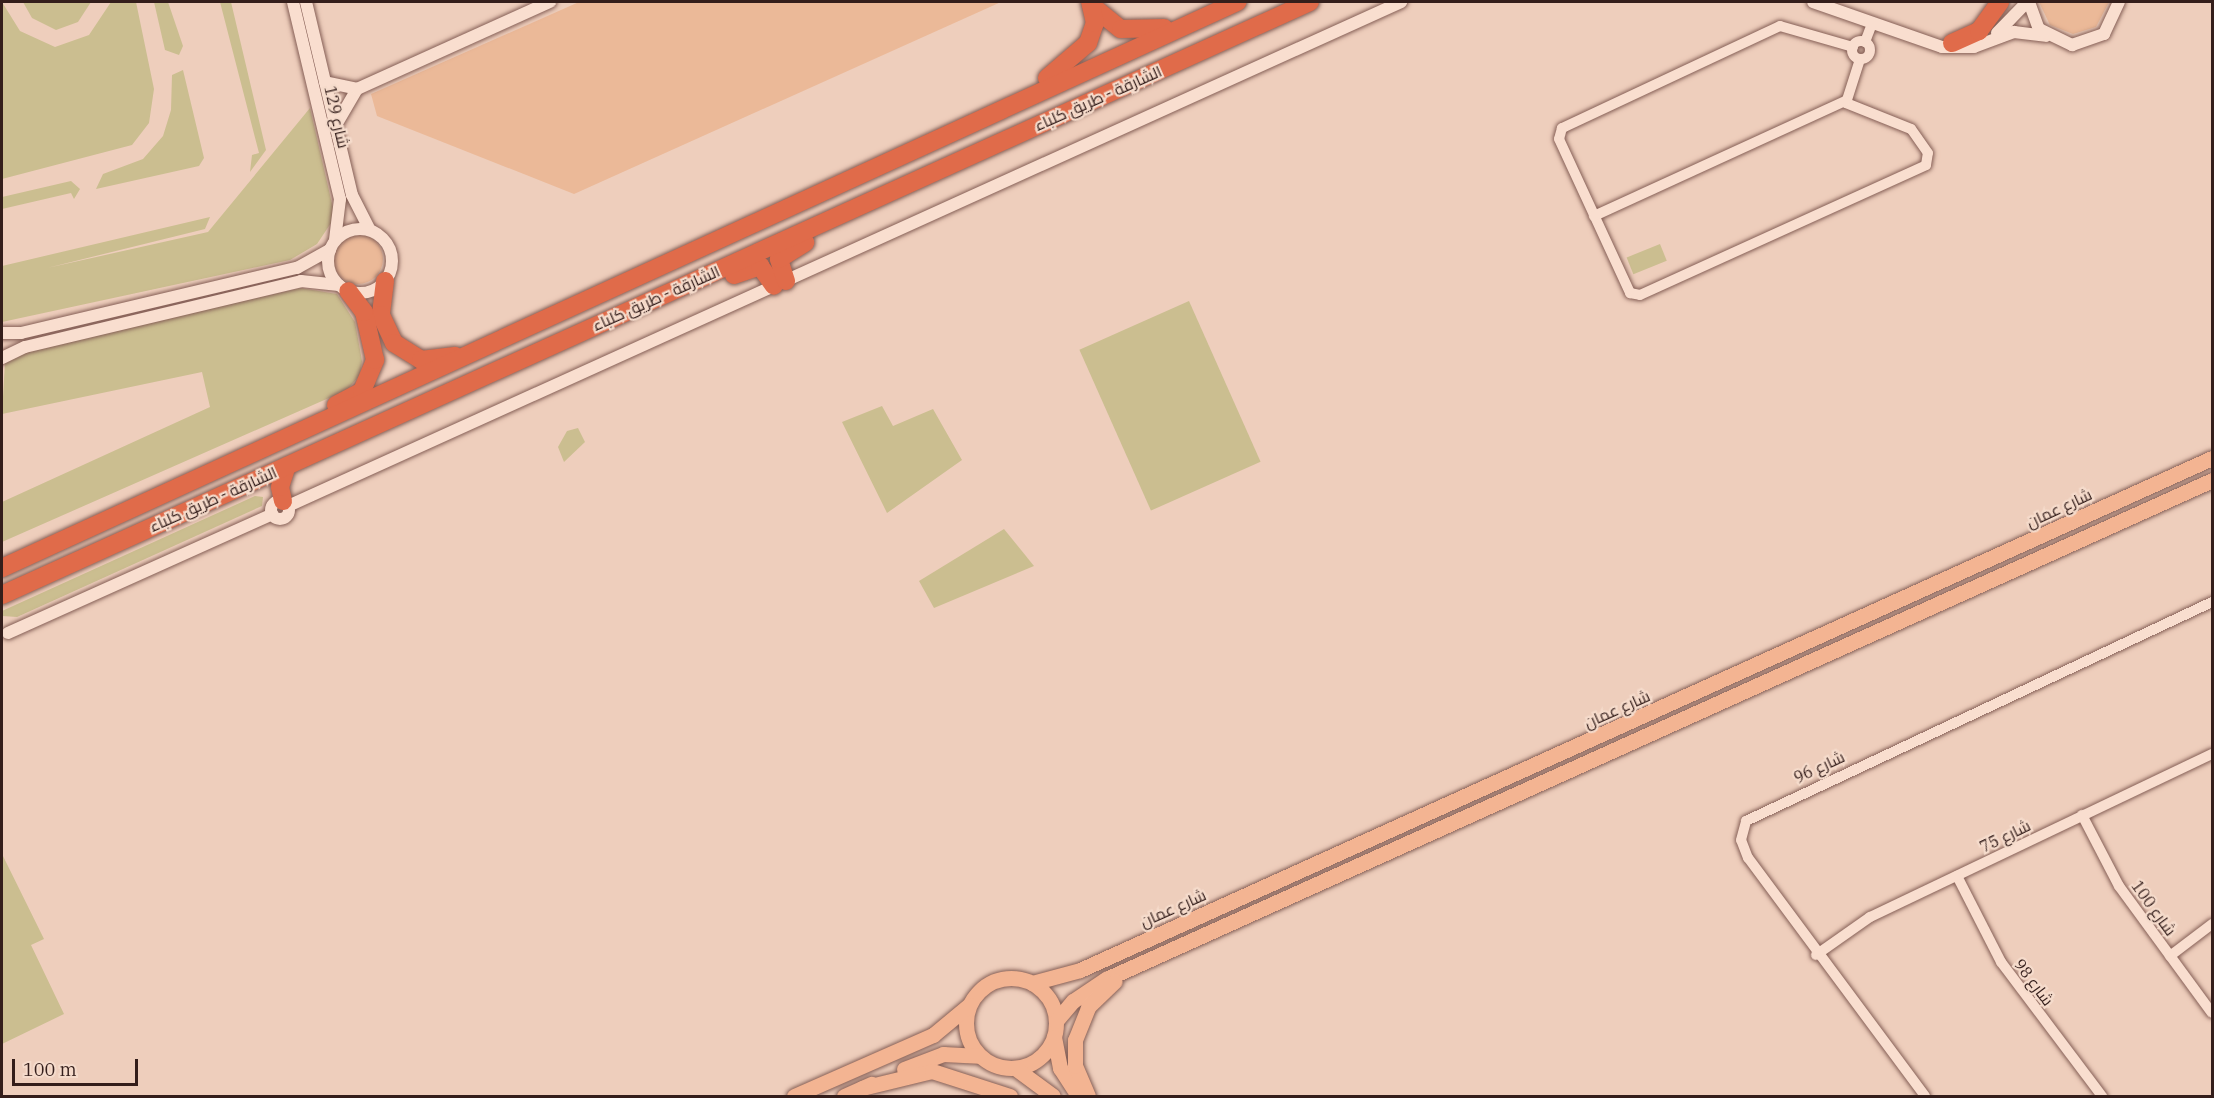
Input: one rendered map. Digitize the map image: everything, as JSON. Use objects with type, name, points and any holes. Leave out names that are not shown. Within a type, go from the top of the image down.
[{"type":"highway","name":"الشارقة - طريق كلباء","points":[[2,567],[682,259],[1002,108],[1238,2]]},
{"type":"highway","name":"الشارقة - طريق كلباء","points":[[2,595],[1310,2]]},
{"type":"highway","points":[[1953,43],[1979,31],[2000,2]]},
{"type":"highway","points":[[1091,3],[1120,29],[1160,29],[1202,17]]},
{"type":"highway","points":[[1002,108],[1075,58],[1092,32],[1091,3]]},
{"type":"highway","points":[[780,284],[780,256],[880,207],[905,185]]},
{"type":"highway","points":[[385,281],[380,304],[388,335],[410,356],[439,361],[682,259]]},
{"type":"highway","points":[[628,310],[661,305],[756,266],[766,269],[780,284]]},
{"type":"highway","points":[[142,504],[169,481],[362,391],[373,371],[373,346],[364,312],[344,288]]},
{"type":"highway","points":[[280,506],[281,480],[286,466]]},
{"type":"highway","points":[[248,484],[264,490],[280,506]]},
{"type":"main road","name":"شارع عمان","points":[[1032,983],[1080,970],[2212,458]]},
{"type":"main road","points":[[1015,1068],[1040,1058],[1055,1028],[1083,992],[1126,970],[2212,480]]},
{"type":"main road","points":[[1088,1096],[1075,1066],[1079,1027],[1094,1000],[1126,970]]},
{"type":"main road","points":[[794,1096],[933,1035],[974,998],[1007,978],[1032,983],[1049,999],[1060,1068],[1078,1096]]},
{"type":"main road","points":[[974,998],[966,1028],[979,1056]]},
{"type":"main road","points":[[844,1096],[935,1056],[979,1056],[1015,1068],[1053,1096]]},
{"type":"main road","points":[[862,1088],[932,1071],[1011,1096]]},
{"type":"street","name":"شارع 129","points":[[293,2],[340,199],[332,245]]},
{"type":"street","name":"شارع 129","points":[[306,2],[352,195],[370,231]]},
{"type":"street","points":[[336,125],[357,89],[550,2]]},
{"type":"street","points":[[4,635],[280,506],[780,284],[1401,2]]},
{"type":"street","points":[[1813,2],[1918,39],[1959,49],[2014,32],[2046,36],[2072,45],[2095,40],[2112,25],[2120,3]]},
{"type":"street","points":[[1918,39],[1953,43],[1997,32],[2028,2],[2033,20],[2046,36]]},
{"type":"street","points":[[1845,101],[1911,129],[1928,153],[1926,165],[1640,295],[1627,290],[1559,139],[1565,126],[1780,26],[1853,47],[1865,42],[1872,24]]},
{"type":"street","points":[[1594,216],[1845,101],[1860,59],[1870,52],[1865,42]]},
{"type":"street","points":[[1853,47],[1860,59]]},
{"type":"street","points":[[325,82],[357,89]]},
{"type":"street","points":[[2,333],[21,333],[297,268],[332,245],[348,231],[370,231],[391,252],[385,281],[368,292],[301,281],[25,347],[2,358]]},
{"type":"street","points":[[332,245],[329,269],[344,288]]},
{"type":"street","name":"شارع 96","points":[[1925,1096],[1816,955],[1743,850],[1742,830],[1753,814],[2212,602]]},
{"type":"street","name":"شارع 75","points":[[1816,955],[1870,917],[2212,754]]},
{"type":"street","name":"شارع 100","points":[[2082,815],[2119,886],[2212,1013]]},
{"type":"street","name":"شارع 98","points":[[1957,876],[2001,962],[2102,1096]]},
{"type":"street","points":[[2170,956],[2212,924]]},
{"type":"shaded area","points":[[2,2],[20,31],[55,47],[89,35],[111,2],[136,2],[154,89],[149,123],[132,145],[2,179]]},
{"type":"shaded area","points":[[23,2],[91,2],[78,22],[56,30],[32,18]]},
{"type":"shaded area","points":[[154,2],[168,2],[183,46],[179,55],[165,50]]},
{"type":"shaded area","points":[[220,2],[231,2],[266,150],[250,172],[252,155],[259,153]]},
{"type":"shaded area","points":[[183,70],[204,158],[199,166],[96,189],[103,174],[143,159],[163,136],[171,110],[172,75]]},
{"type":"shaded area","points":[[310,108],[333,208],[331,223],[317,244],[290,260],[2,322],[2,266],[210,217],[205,229],[47,268],[208,232]]},
{"type":"shaded area","points":[[71,181],[80,189],[74,199],[71,193],[2,209],[2,197]]},
{"type":"shaded area","points":[[1660,244],[1667,261],[1633,274],[1627,257]]},
{"type":"shaded area","points":[[301,288],[337,294],[355,322],[362,361],[360,375],[347,390],[2,542],[2,502],[210,407],[202,372],[2,414],[5,362],[37,347]]},
{"type":"shaded area","points":[[1189,301],[1261,462],[1151,511],[1079,350]]},
{"type":"shaded area","points":[[882,406],[893,426],[933,409],[962,460],[887,513],[842,422]]},
{"type":"shaded area","points":[[578,428],[585,442],[564,462],[558,447],[567,431]]},
{"type":"shaded area","points":[[255,496],[263,497],[262,506],[17,617],[2,616],[2,611]]},
{"type":"shaded area","points":[[1004,529],[1034,566],[934,608],[919,581]]},
{"type":"shaded area","points":[[2,854],[44,939],[31,945],[64,1014],[2,1044]]},
{"type":"sand","points":[[579,2],[1001,2],[574,194],[377,116],[371,94]]},
{"type":"sand","points":[[2039,2],[2109,2],[2096,27],[2073,34],[2050,25]]},
{"type":"sand","points":[[363,234],[376,241],[382,249],[382,269],[376,277],[368,283],[353,284],[340,277],[334,269],[333,254],[340,241],[348,235]]}]
